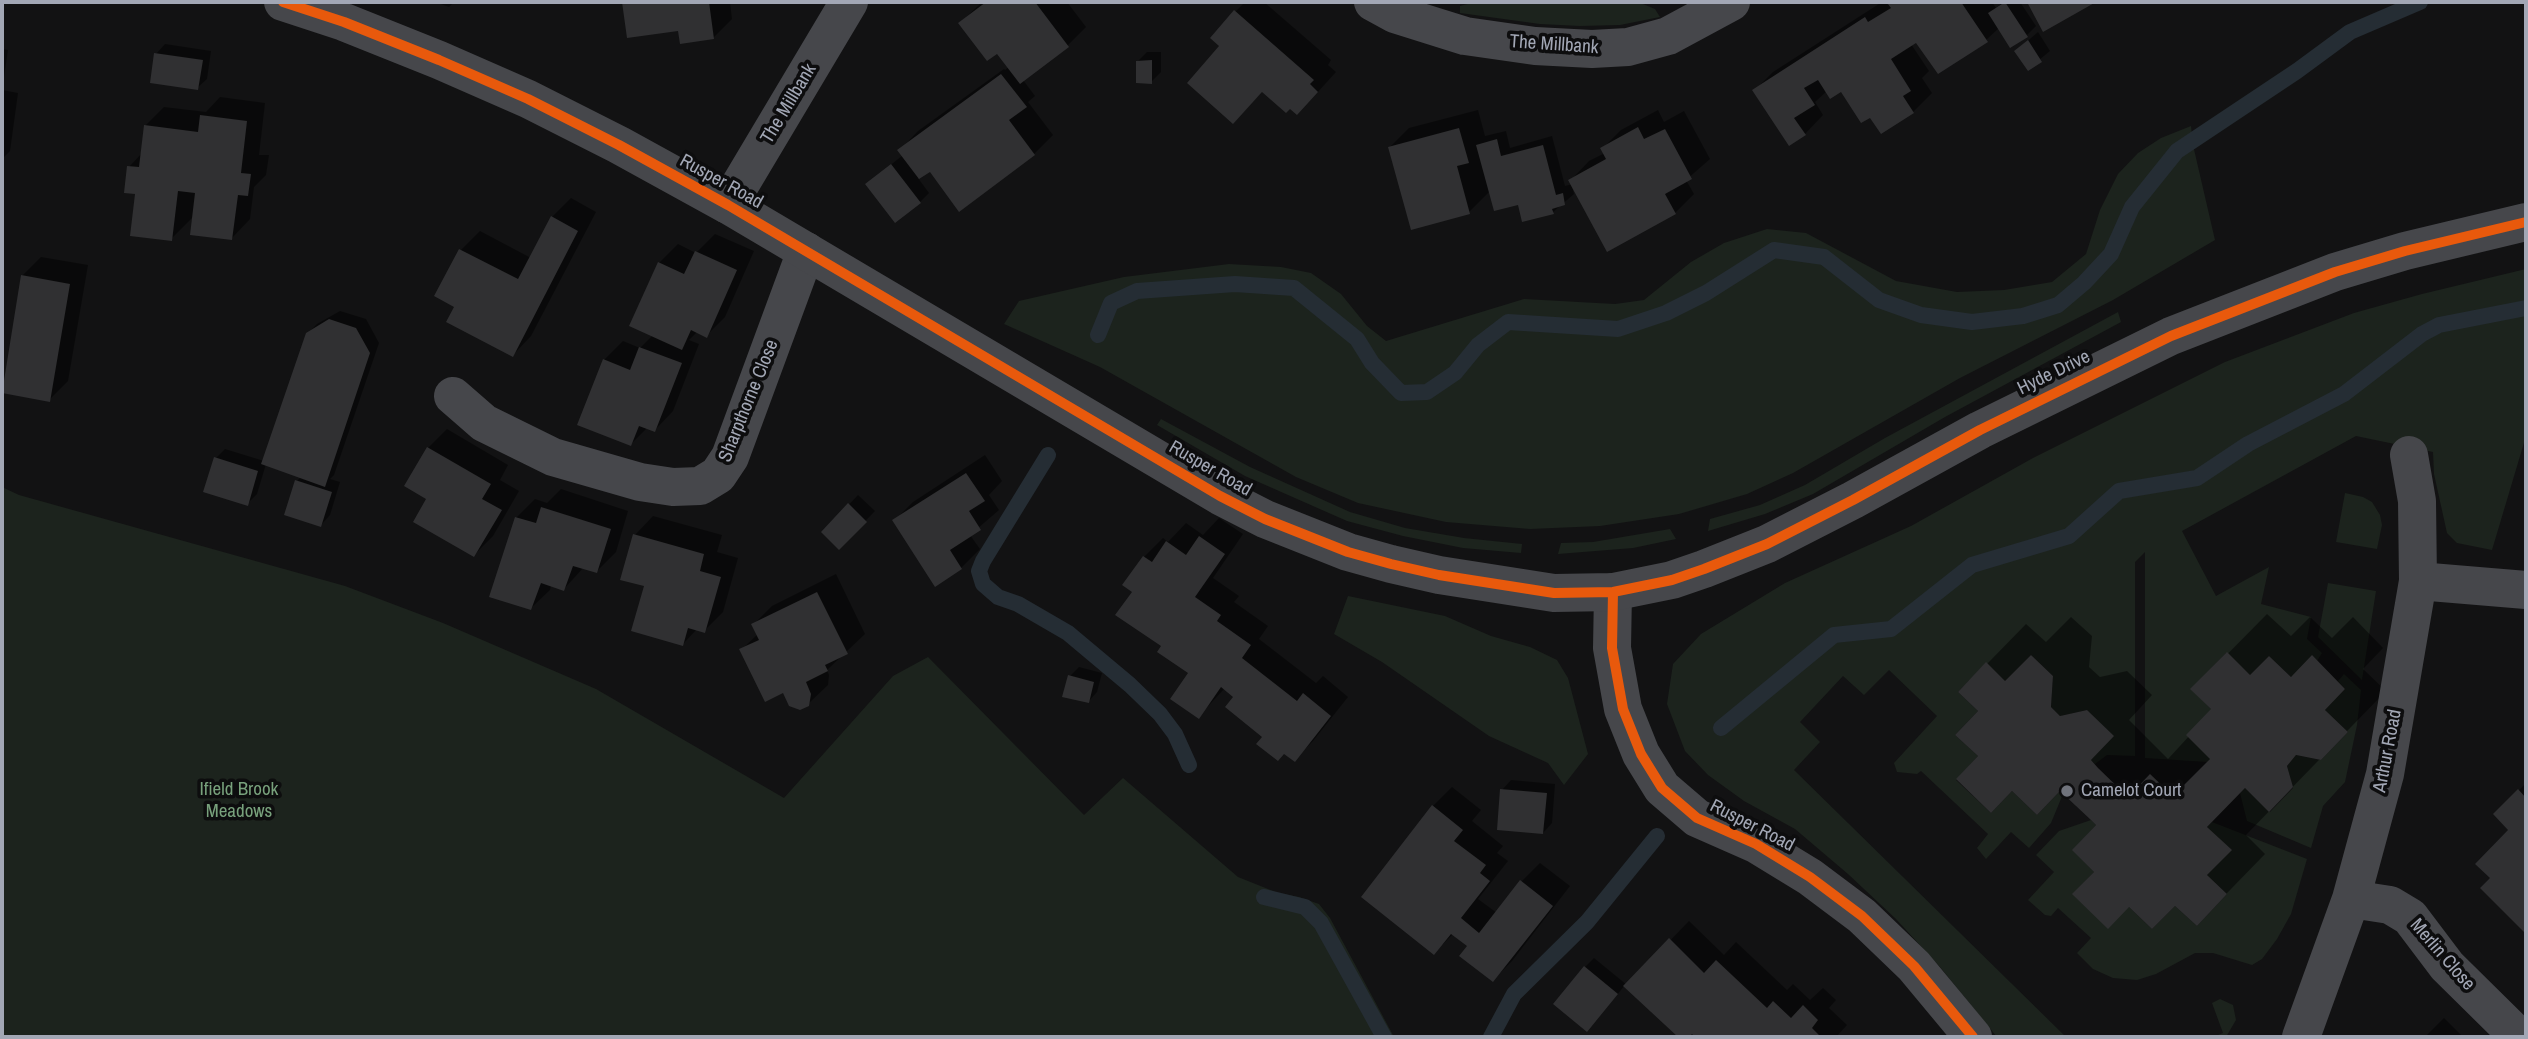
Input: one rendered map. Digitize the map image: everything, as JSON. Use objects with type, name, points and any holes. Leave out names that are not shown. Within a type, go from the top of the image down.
[{"type":"street","name":"Rusper Road","points":[[283,2],[344,22],[528,99],[619,145],[728,205],[1220,496],[1306,537],[1359,555],[1439,575],[1554,593],[1613,593],[1612,648],[1623,709],[1641,754],[1662,788],[1697,818],[1756,844],[1810,877],[1862,916],[1914,966],[1973,1037]]},
{"type":"street","name":"The Millbank","points":[[728,205],[849,2]]},
{"type":"street","name":"The Millbank","points":[[1373,2],[1395,14],[1465,36],[1535,46],[1592,50],[1628,47],[1668,36],[1731,2]]},
{"type":"street","name":"Hyde Drive","points":[[1613,593],[1672,580],[1768,544],[2077,381],[2217,318],[2335,272],[2405,251],[2526,222]]},
{"type":"street","name":"Sharpthorne Close","points":[[453,396],[484,423],[553,457],[640,482],[673,487],[700,486],[718,475],[730,457],[806,251]]},
{"type":"street","name":"Arthur Road","points":[[2301,1037],[2351,899],[2385,774],[2418,581],[2417,501],[2409,455]]},
{"type":"street","points":[[2418,581],[2526,590]]},
{"type":"street","name":"Merlin Close","points":[[2351,899],[2390,905],[2410,917],[2446,966],[2519,1037]]},
{"type":"green space","points":[[1475,2],[1638,2],[1655,9],[1660,17],[1620,25],[1580,26],[1540,24],[1460,13],[1460,6]]},
{"type":"green space","points":[[2191,126],[2215,240],[2113,300],[1960,378],[1793,473],[1747,494],[1679,514],[1600,526],[1530,529],[1446,522],[1358,503],[1296,477],[1100,367],[1004,324],[1019,301],[1124,277],[1229,264],[1281,267],[1311,273],[1341,294],[1367,326],[1386,341],[1524,299],[1615,304],[1644,300],[1691,262],[1724,243],[1767,229],[1806,233],[1896,281],[1957,292],[2004,290],[2052,282],[2086,254],[2100,210],[2118,174],[2138,153],[2161,138]]},
{"type":"green space","points":[[2526,269],[2526,436],[2492,550],[2457,543],[2447,533],[2434,474],[2433,452],[2356,436],[2182,531],[2216,596],[2269,567],[2261,604],[2311,617],[2307,639],[2322,653],[2317,661],[2291,677],[2269,656],[2250,675],[2226,653],[2191,689],[2211,709],[2210,759],[2207,762],[2145,758],[2145,552],[2135,562],[2135,756],[2107,755],[2095,764],[2091,760],[2113,736],[2087,710],[2060,716],[2051,707],[2053,676],[2031,655],[2005,681],[1986,663],[1958,692],[1978,711],[1955,735],[1978,756],[1956,780],[1991,813],[2012,791],[2037,815],[2060,791],[2063,794],[2051,823],[2029,848],[2011,832],[1986,859],[1977,848],[1988,834],[1921,771],[1917,774],[1897,772],[1894,763],[1937,716],[1889,670],[1864,695],[1843,676],[1800,722],[1820,742],[1794,770],[2066,1037],[1997,1037],[1940,967],[1896,919],[1848,874],[1795,829],[1744,801],[1708,775],[1685,751],[1667,704],[1673,664],[1701,634],[1785,583],[1911,526],[2033,458],[2225,362],[2354,313]]},
{"type":"green space","points":[[2118,312],[2121,322],[1945,417],[1813,494],[1765,514],[1708,531],[1710,519],[1760,505],[1805,485],[1885,438]]},
{"type":"green space","points":[[1161,419],[1250,467],[1350,512],[1405,528],[1522,544],[1521,553],[1463,548],[1347,521],[1245,476],[1157,425]]},
{"type":"green space","name":"Ifield Brook Meadows","points":[[2,487],[19,495],[345,586],[443,623],[596,689],[784,798],[893,676],[928,657],[1084,815],[1123,778],[1238,877],[1278,893],[1319,904],[1330,918],[1394,1037],[2,1037]]},
{"type":"green space","points":[[2345,493],[2372,502],[2380,515],[2382,525],[2377,549],[2336,542]]},
{"type":"green space","points":[[1670,529],[1676,539],[1633,548],[1558,554],[1561,543],[1593,542]]},
{"type":"green space","points":[[2328,583],[2376,591],[2362,680],[2318,637]]},
{"type":"green space","points":[[1348,596],[1445,616],[1491,636],[1530,647],[1557,660],[1568,678],[1588,754],[1564,785],[1548,763],[1489,736],[1382,662],[1334,634]]},
{"type":"green space","points":[[2344,674],[2361,690],[2357,725],[2345,782],[2323,806],[2311,848],[2247,821],[2240,793],[2245,788],[2270,812],[2293,788],[2287,766],[2296,755],[2321,760],[2348,732],[2325,710],[2345,689],[2338,681]]},
{"type":"green space","points":[[2091,820],[2096,825],[2073,850],[2094,872],[2073,894],[2129,907],[2152,929],[2175,906],[2197,926],[2227,894],[2207,875],[2231,850],[2207,827],[2212,822],[2307,859],[2291,914],[2262,959],[2252,965],[2213,953],[2195,953],[2156,974],[2137,980],[2113,978],[2093,969],[2077,953],[2091,938],[2058,908],[2051,916],[2045,915],[2028,900],[2054,872],[2036,855],[2059,831]]},
{"type":"green space","points":[[2220,999],[2233,1005],[2236,1020],[2226,1037],[2213,1037],[2223,1033],[2212,1003]]},
{"type":"building","points":[[622,2],[709,2],[714,39],[680,44],[678,31],[627,38]]},
{"type":"building","points":[[986,2],[1035,2],[1069,47],[1020,84],[997,54],[987,61],[958,23]]},
{"type":"building","points":[[1961,2],[1988,42],[1938,74],[1916,43],[1891,59],[1911,91],[1903,96],[1914,113],[1881,134],[1870,118],[1861,123],[1841,92],[1830,99],[1818,80],[1804,88],[1815,105],[1794,118],[1806,135],[1789,146],[1752,90],[1865,17],[1868,22],[1891,8],[1888,4]]},
{"type":"building","points":[[2005,2],[2028,37],[2010,48],[1988,13]]},
{"type":"building","points":[[2027,2],[2096,2],[2043,32]]},
{"type":"building","points":[[1234,10],[1314,80],[1310,84],[1318,92],[1297,115],[1290,109],[1286,113],[1262,92],[1233,124],[1187,83],[1219,46],[1210,38]]},
{"type":"building","points":[[2028,40],[2042,62],[2028,71],[2014,51]]},
{"type":"building","points":[[154,53],[203,60],[198,90],[150,83]]},
{"type":"building","points":[[1152,60],[1152,84],[1136,83],[1136,61]]},
{"type":"building","points":[[1001,74],[1027,107],[1009,120],[1035,155],[959,212],[930,172],[919,179],[897,150]]},
{"type":"building","points":[[200,115],[247,121],[241,173],[251,174],[248,196],[238,195],[232,240],[190,235],[195,193],[178,191],[172,241],[130,236],[135,194],[124,193],[127,166],[139,167],[144,125],[198,132]]},
{"type":"building","points":[[1638,127],[1644,139],[1665,129],[1692,179],[1665,194],[1676,214],[1607,252],[1568,180],[1606,159],[1600,148]]},
{"type":"building","points":[[1459,128],[1469,163],[1457,166],[1470,214],[1411,230],[1388,147]]},
{"type":"building","points":[[1497,139],[1501,156],[1543,145],[1556,195],[1563,193],[1565,205],[1552,209],[1554,214],[1522,222],[1518,205],[1494,211],[1476,145]]},
{"type":"building","points":[[891,164],[921,203],[895,223],[865,184]]},
{"type":"building","points":[[551,216],[578,231],[513,357],[446,322],[454,307],[434,296],[459,249],[518,279]]},
{"type":"building","points":[[695,251],[737,270],[707,338],[691,330],[682,350],[629,326],[658,262],[684,274]]},
{"type":"building","points":[[21,275],[70,284],[50,402],[2,393]]},
{"type":"building","points":[[329,319],[356,328],[370,353],[325,487],[261,464],[306,333]]},
{"type":"building","points":[[639,347],[682,363],[655,432],[639,426],[631,446],[577,425],[603,359],[630,370]]},
{"type":"building","points":[[427,447],[491,484],[482,499],[502,510],[474,557],[413,522],[426,499],[404,486]]},
{"type":"building","points":[[214,457],[258,471],[248,506],[203,492]]},
{"type":"building","points":[[966,473],[985,501],[969,511],[981,530],[950,550],[962,569],[935,587],[892,520]]},
{"type":"building","points":[[295,480],[332,492],[321,527],[284,515]]},
{"type":"building","points":[[848,503],[867,522],[839,550],[821,532]]},
{"type":"building","points":[[541,507],[611,529],[597,573],[573,566],[564,591],[541,583],[531,610],[489,597],[515,517],[536,523]]},
{"type":"building","points":[[633,534],[704,554],[700,571],[721,577],[705,633],[688,628],[683,646],[631,631],[644,586],[620,580]]},
{"type":"building","points":[[1199,536],[1225,554],[1195,597],[1221,615],[1217,621],[1251,645],[1242,658],[1297,701],[1303,693],[1331,716],[1295,762],[1284,754],[1278,761],[1256,744],[1262,737],[1225,707],[1233,697],[1221,687],[1199,719],[1170,699],[1188,673],[1157,652],[1161,646],[1115,615],[1132,592],[1122,585],[1143,556],[1152,562],[1166,541],[1186,555]]},
{"type":"building","points":[[817,592],[848,654],[825,665],[828,671],[806,682],[811,694],[809,706],[800,710],[789,706],[783,693],[765,702],[739,649],[759,640],[751,624]]},
{"type":"building","name":"Camelot Court","points":[[2227,652],[2250,675],[2269,656],[2291,677],[2312,655],[2345,689],[2325,710],[2348,732],[2321,760],[2296,755],[2287,766],[2293,787],[2269,812],[2245,788],[2207,827],[2232,850],[2207,875],[2227,894],[2197,926],[2175,906],[2152,929],[2129,907],[2108,929],[2072,894],[2094,872],[2072,850],[2096,825],[2091,820],[2060,791],[2037,815],[2012,791],[1991,813],[1956,779],[1978,756],[1955,735],[1978,711],[1958,692],[1986,662],[2005,681],[2031,655],[2053,676],[2051,707],[2060,716],[2087,710],[2114,736],[2091,760],[2098,768],[2128,797],[2150,774],[2173,796],[2210,759],[2186,735],[2211,709],[2190,689]]},
{"type":"building","points":[[1068,675],[1094,682],[1089,703],[1062,697]]},
{"type":"building","points":[[1500,789],[1547,793],[1543,834],[1497,830]]},
{"type":"building","points":[[2518,789],[2526,798],[2526,934],[2480,888],[2490,878],[2475,864],[2508,830],[2493,814]]},
{"type":"building","points":[[1432,805],[1463,830],[1454,841],[1486,865],[1480,873],[1490,881],[1461,918],[1479,933],[1520,880],[1553,906],[1493,982],[1459,956],[1467,946],[1451,934],[1434,955],[1361,897]]},
{"type":"building","points":[[1669,938],[1704,973],[1716,960],[1767,1008],[1773,1001],[1791,1018],[1803,1005],[1818,1020],[1812,1028],[1821,1037],[1695,1037],[1692,1034],[1689,1037],[1678,1037],[1623,986]]},
{"type":"building","points":[[1584,966],[1618,994],[1587,1032],[1553,1004]]},
{"type":"waterway","points":[[1098,335],[1111,303],[1137,291],[1235,284],[1294,288],[1357,339],[1372,363],[1401,393],[1427,392],[1455,373],[1478,345],[1508,322],[1618,329],[1666,313],[1706,293],[1774,250],[1824,257],[1879,300],[1921,315],[1972,322],[2023,316],[2058,305],[2084,283],[2111,254],[2132,207],[2177,151],[2350,32],[2420,2]]},
{"type":"waterway","points":[[1721,728],[1834,635],[1891,629],[1972,565],[2069,536],[2119,491],[2197,478],[2248,444],[2344,394],[2422,334],[2439,325],[2526,308]]},
{"type":"waterway","points":[[1048,455],[983,561],[979,571],[983,584],[998,597],[1018,604],[1068,633],[1130,685],[1160,714],[1175,734],[1189,765]]},
{"type":"waterway","points":[[1491,1037],[1514,994],[1587,922],[1657,836]]},
{"type":"waterway","points":[[1264,897],[1305,907],[1321,923],[1384,1037]]},
{"type":"cycle path","points":[[283,2],[344,22],[439,60],[528,99],[619,145],[728,205],[1220,496],[1265,519],[1348,552],[1391,564],[1439,575],[1554,593],[1613,592],[1672,580],[1704,569],[1767,544],[1980,430],[2171,336],[2335,272],[2405,251],[2526,222]]},
{"type":"cycle path","points":[[1613,592],[1612,648],[1623,709],[1641,754],[1662,788],[1697,818],[1756,844],[1810,877],[1862,916],[1914,966],[1973,1037]]},
{"type":"place","name":"Camelot Court","points":[[2067,791]]}]
